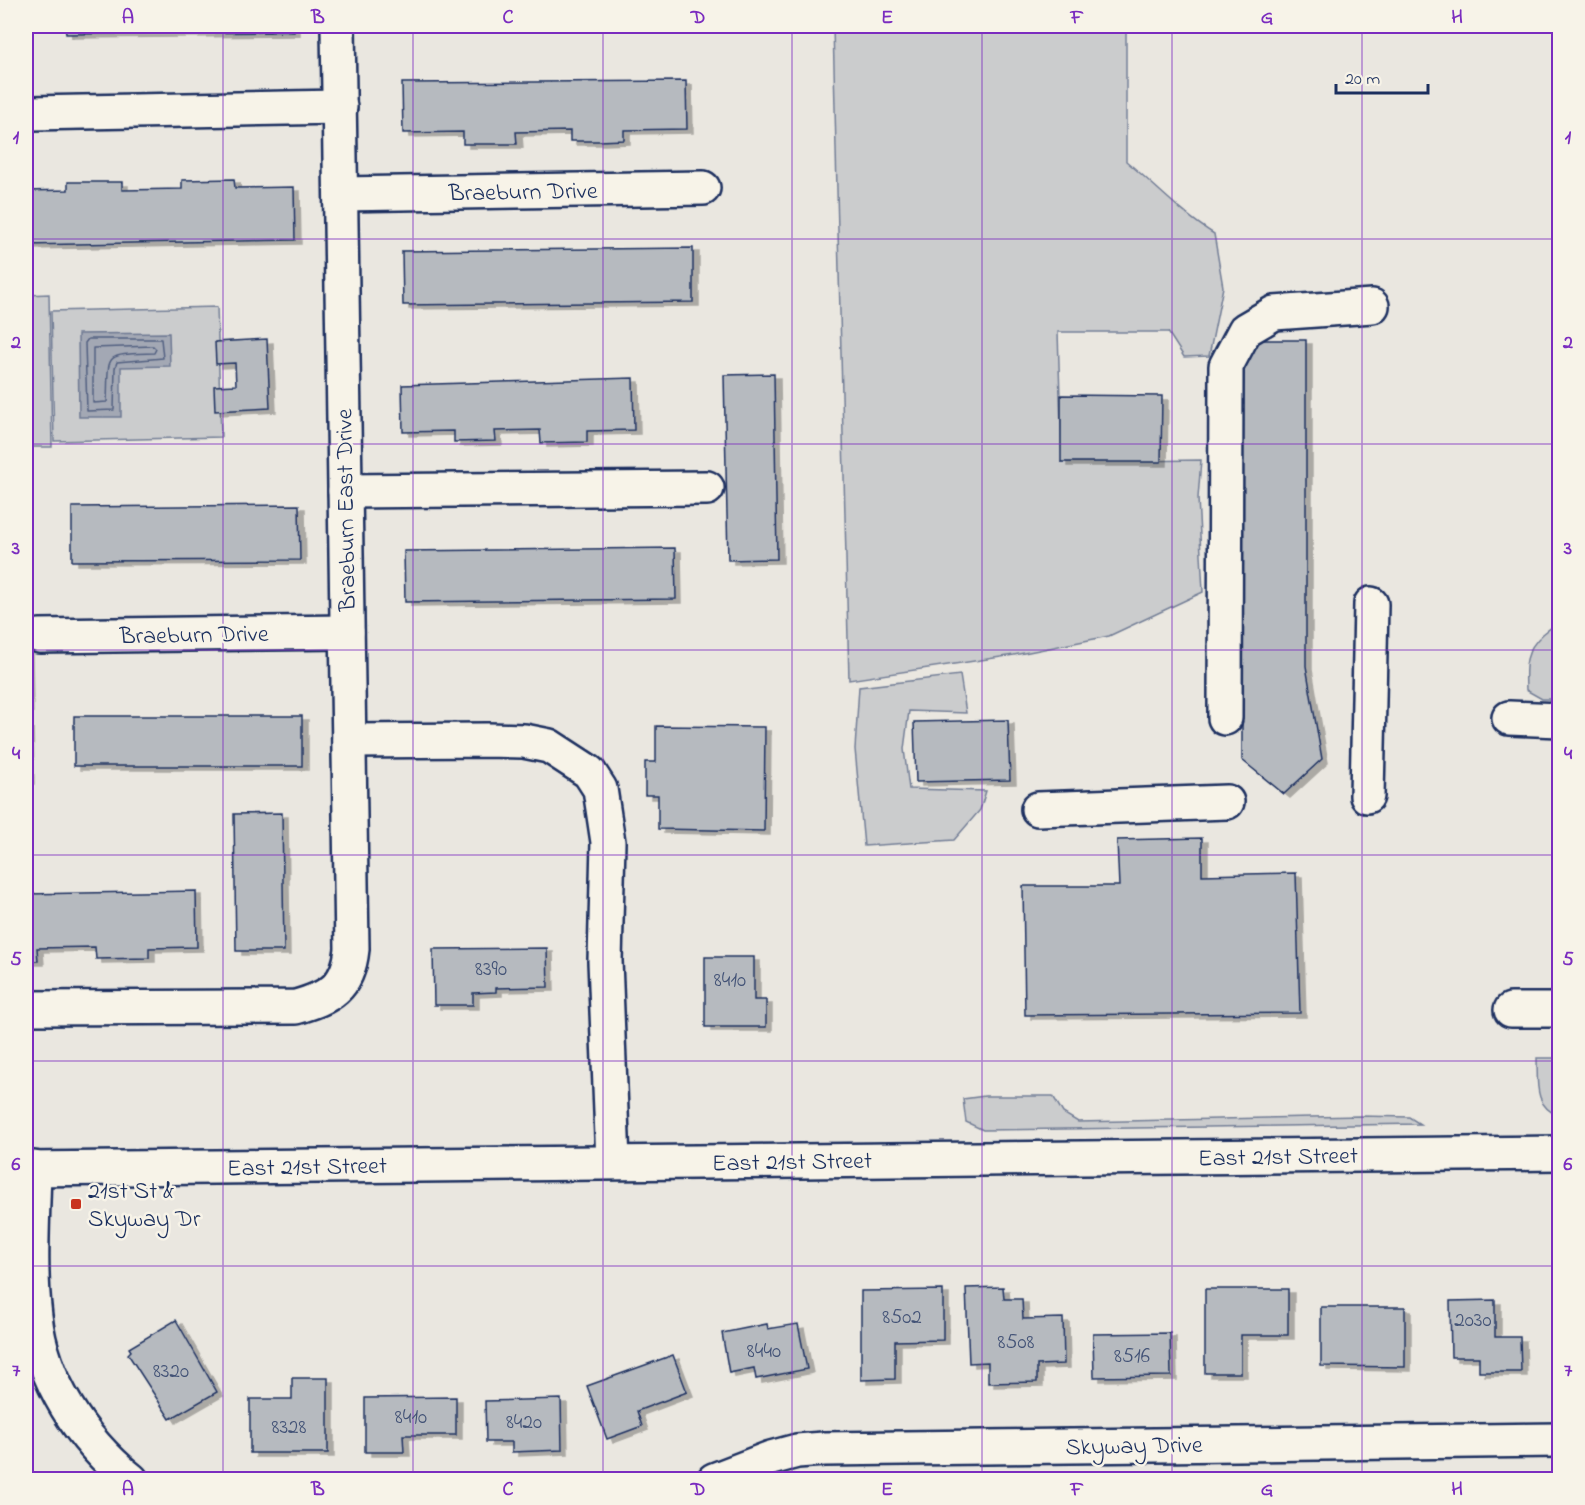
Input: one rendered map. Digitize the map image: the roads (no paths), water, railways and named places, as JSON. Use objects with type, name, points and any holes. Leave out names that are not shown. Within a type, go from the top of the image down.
[{"type":"street","name":"Braeburn East Drive","points":[[26,1008],[296,1007],[317,1002],[334,989],[349,967],[352,949],[338,26]]},
{"type":"street","points":[[31,113],[340,107]]},
{"type":"street","name":"Braeburn Drive","points":[[342,194],[704,188]]},
{"type":"street","points":[[1225,718],[1226,366],[1245,330],[1274,313],[1372,306]]},
{"type":"street","points":[[345,492],[706,488]]},
{"type":"street","points":[[1367,796],[1371,604]]},
{"type":"street","name":"Braeburn Drive","points":[[40,636],[347,632]]},
{"type":"street","points":[[1509,718],[1560,720]]},
{"type":"street","points":[[349,741],[488,740],[540,744],[571,758],[589,772],[600,789],[608,842],[605,961],[613,1162]]},
{"type":"street","points":[[1038,809],[1227,802]]},
{"type":"street","points":[[1511,1010],[1560,1010]]},
{"type":"street","name":"East 21st Street","points":[[30,1169],[1560,1153]]},
{"type":"street","points":[[30,1169],[35,1318],[43,1352],[56,1386],[78,1425],[96,1448],[131,1479]]},
{"type":"street","name":"Skyway Drive","points":[[714,1479],[771,1458],[797,1451],[824,1449],[1560,1440]]},
{"type":"water","points":[[169,333],[170,366],[121,367],[121,417],[79,417],[78,334]]},
{"type":"place","name":"21st St & Skyway Dr","points":[[76,1204]]}]
